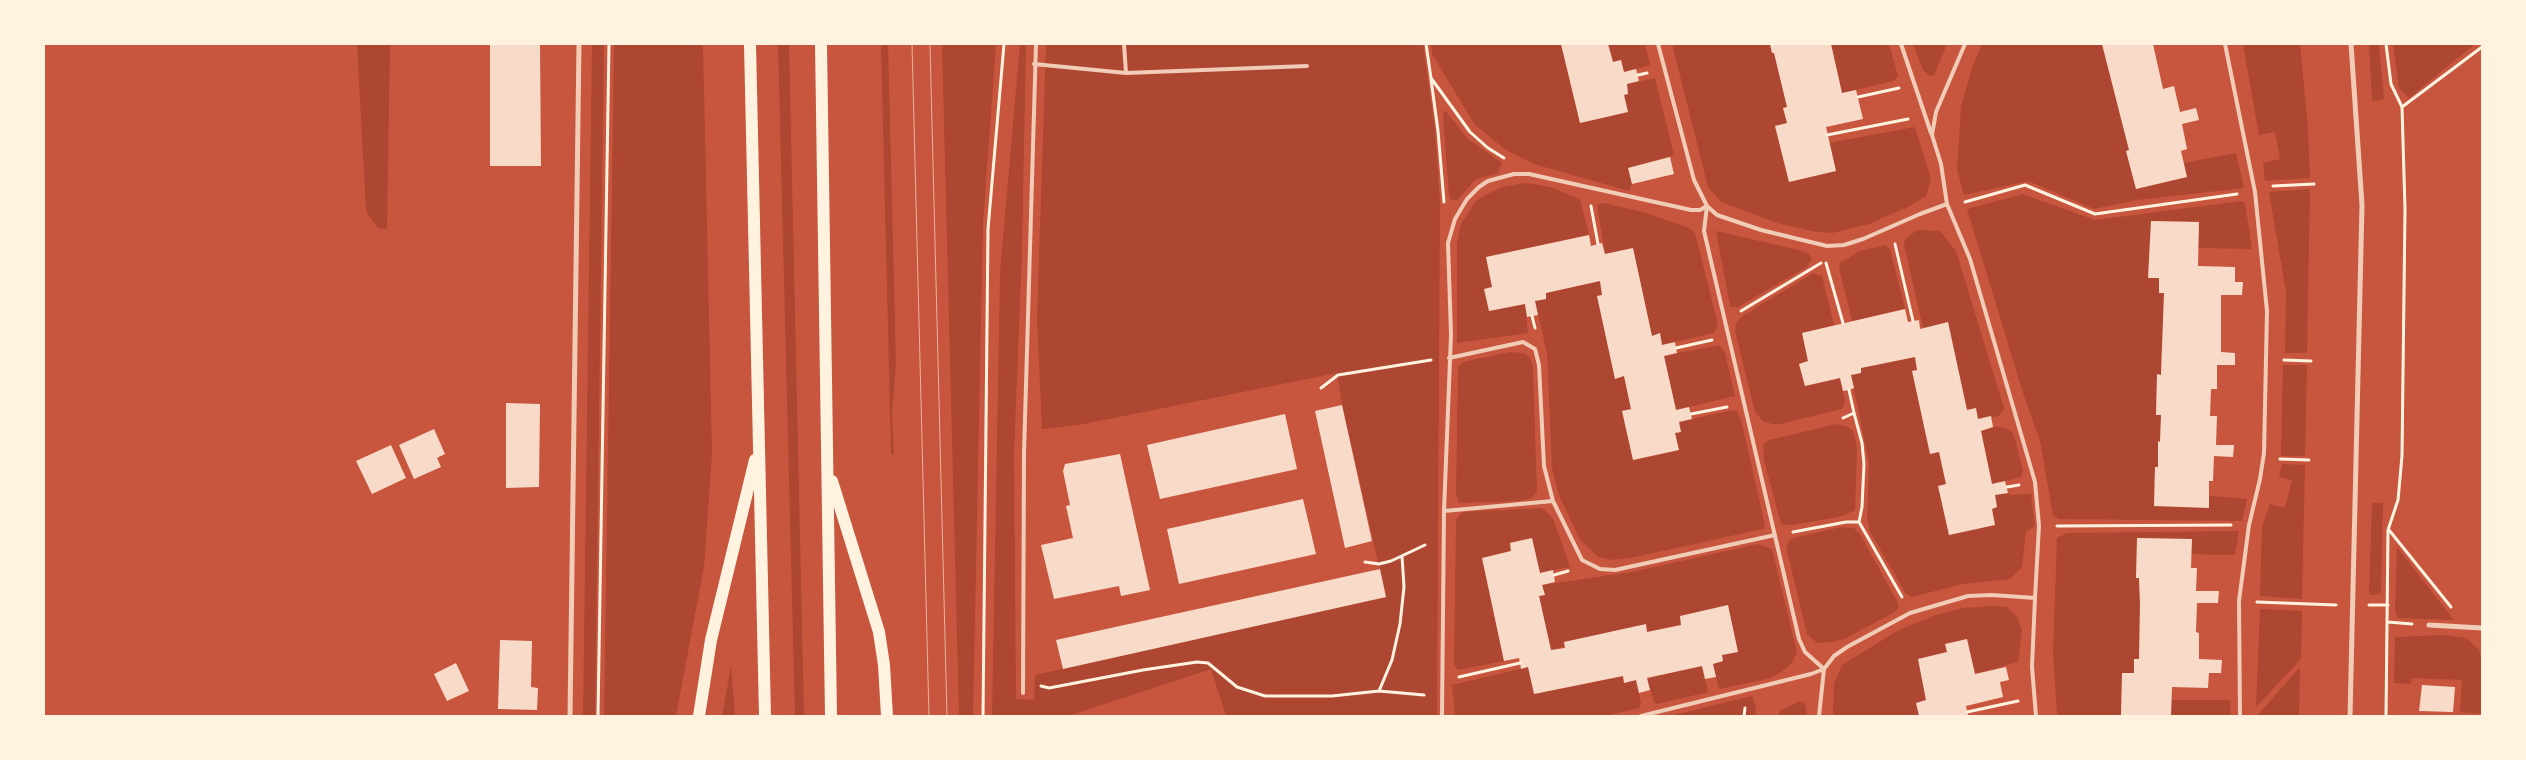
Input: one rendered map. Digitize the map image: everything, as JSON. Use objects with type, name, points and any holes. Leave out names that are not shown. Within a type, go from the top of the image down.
[{"type":"main road","points":[[750,44],[765,716]]},
{"type":"main road","points":[[821,44],[831,716]]},
{"type":"main road","points":[[698,716],[711,640],[759,443]]},
{"type":"main road","points":[[827,463],[879,632],[884,665],[887,716]]},
{"type":"street","points":[[570,716],[578,44]]},
{"type":"street","points":[[2350,716],[2362,205],[2351,44]]},
{"type":"street","points":[[2429,625],[2482,628]]},
{"type":"lane","points":[[1023,693],[1024,453],[1036,44]]},
{"type":"lane","points":[[1124,44],[1126,73]]},
{"type":"lane","points":[[1658,44],[1694,180],[1707,206],[1717,215],[1804,242],[1827,246],[1844,245],[1891,228],[1947,204]]},
{"type":"lane","points":[[1901,44],[1941,164],[1947,204],[1970,259],[2035,482],[2039,526],[2032,667],[2036,716]]},
{"type":"lane","points":[[1932,135],[1936,112],[1965,44]]},
{"type":"lane","points":[[2225,44],[2255,190],[2265,278],[2266,359],[2263,459],[2248,525],[2239,601],[2240,716]]},
{"type":"lane","points":[[1034,64],[1126,73],[1307,66]]},
{"type":"lane","points":[[1442,716],[1444,511],[1449,358],[1448,242],[1455,219],[1467,199],[1488,181],[1503,176],[1529,174],[1588,189],[1691,210],[1700,210],[1707,206]]},
{"type":"lane","points":[[1707,206],[1704,231],[1799,639],[1805,652],[1824,669]]},
{"type":"lane","points":[[1449,358],[1523,342],[1534,350],[1539,365],[1544,466],[1553,501],[1582,560],[1600,569],[1614,570],[1775,535]]},
{"type":"lane","points":[[1444,511],[1553,501]]},
{"type":"lane","points":[[1820,716],[1824,669],[1834,656],[1847,647],[1910,613],[1968,596],[2035,598]]},
{"type":"lane","points":[[1641,716],[1794,679],[1824,669]]},
{"type":"path","points":[[598,716],[609,44]]},
{"type":"path","points":[[982,716],[988,230],[1004,44]]},
{"type":"path","points":[[1426,44],[1438,132],[1444,204]]},
{"type":"path","points":[[2386,44],[2391,84],[2402,107],[2405,209],[2402,456],[2398,500],[2388,530],[2386,716]]},
{"type":"path","points":[[2402,107],[2482,48]]},
{"type":"path","points":[[1431,78],[1470,132],[1488,148],[1507,160],[1520,165],[1529,174]]},
{"type":"path","points":[[1858,97],[1888,90]]},
{"type":"path","points":[[1828,135],[1925,115]]},
{"type":"path","points":[[1970,201],[2025,185],[2095,214],[2255,190],[2314,184]]},
{"type":"path","points":[[1594,221],[1598,244]]},
{"type":"path","points":[[1891,228],[1913,321]]},
{"type":"path","points":[[1725,319],[1825,260],[1832,278],[1843,323]]},
{"type":"path","points":[[1676,348],[1729,336]]},
{"type":"path","points":[[1321,388],[1338,375],[1391,365],[1449,358]]},
{"type":"path","points":[[2266,359],[2311,361]]},
{"type":"path","points":[[1848,390],[1862,443],[1864,464],[1862,507],[1859,522],[1910,613]]},
{"type":"path","points":[[1690,414],[1744,403]]},
{"type":"path","points":[[1843,418],[1854,414]]},
{"type":"path","points":[[2263,459],[2309,460]]},
{"type":"path","points":[[1775,535],[1846,522],[1859,522]]},
{"type":"path","points":[[2055,526],[2248,525]]},
{"type":"path","points":[[2388,530],[2466,627]]},
{"type":"path","points":[[1364,562],[1378,564],[1428,544],[1444,542]]},
{"type":"path","points":[[1379,690],[1392,660],[1400,624],[1404,587],[1402,556]]},
{"type":"path","points":[[2239,601],[2306,605],[2388,605]]},
{"type":"path","points":[[2388,622],[2429,625]]},
{"type":"path","points":[[1024,679],[1049,688],[1197,662],[1208,663],[1238,687],[1265,696],[1332,696],[1379,690],[1442,696]]},
{"type":"path","points":[[1473,674],[1520,662]]},
{"type":"path","points":[[1967,712],[2033,697]]},
{"type":"shaded area","points":[[357,44],[390,44],[387,229],[378,228],[366,211]]},
{"type":"shaded area","points":[[592,44],[604,44],[595,716],[583,716]]},
{"type":"shaded area","points":[[614,44],[703,44],[712,454],[704,567],[676,716],[604,716]]},
{"type":"shaded area","points":[[778,44],[789,44],[804,716],[795,716]]},
{"type":"shaded area","points":[[881,44],[888,44],[896,364],[892,413],[894,455],[891,454]]},
{"type":"shaded area","points":[[942,44],[996,44],[983,223],[973,716],[959,716]]},
{"type":"shaded area","points":[[1020,44],[1026,44],[1022,253],[1014,454],[1016,699],[1034,700],[1035,675],[1386,597],[1342,405],[1337,373],[1079,425],[1042,429],[1037,319],[1046,44],[1423,44],[1435,130],[1440,200],[1437,716],[1226,716],[1211,669],[1068,716],[992,716],[1000,272]]},
{"type":"shaded area","points":[[1431,44],[1561,44],[1580,123],[1628,112],[1624,95],[1628,94],[1627,84],[1655,78],[1674,155],[1628,168],[1632,184],[1629,191],[1534,164],[1506,150],[1475,125],[1432,54]]},
{"type":"shaded area","points":[[1608,44],[1645,44],[1650,65],[1624,72],[1621,60],[1613,62]]},
{"type":"shaded area","points":[[1672,44],[1770,44],[1772,53],[1774,53],[1787,107],[1783,108],[1787,123],[1775,126],[1789,182],[1836,171],[1829,143],[1915,127],[1931,179],[1926,196],[1910,206],[1869,224],[1832,233],[1817,232],[1777,223],[1721,202],[1708,187]]},
{"type":"shaded area","points":[[1831,44],[1889,44],[1898,76],[1893,81],[1842,93]]},
{"type":"shaded area","points":[[1913,44],[1947,44],[1934,75],[1930,76],[1923,70]]},
{"type":"shaded area","points":[[1982,44],[2102,44],[2129,150],[2126,151],[2136,189],[2187,177],[2184,163],[2236,153],[2244,188],[2137,200],[2094,209],[2028,181],[1964,195],[1957,170],[1961,107],[1972,68]]},
{"type":"shaded area","points":[[2243,44],[2300,44],[2308,128],[2310,178],[2265,181],[2263,163],[2280,159],[2275,132],[2259,135]]},
{"type":"shaded area","points":[[2369,44],[2379,44],[2384,99],[2372,101]]},
{"type":"shaded area","points":[[2393,44],[2475,44],[2409,98],[2399,88]]},
{"type":"shaded area","points":[[1445,110],[1467,138],[1502,163],[1498,173],[1476,179],[1457,200],[1452,200],[1449,196],[1443,115]]},
{"type":"shaded area","points":[[1525,183],[1550,187],[1580,199],[1589,235],[1487,257],[1492,287],[1489,311],[1525,304],[1528,333],[1457,343],[1457,243],[1461,224],[1475,202],[1485,195],[1503,187]]},
{"type":"shaded area","points":[[2310,189],[2307,353],[2285,353],[2286,292],[2269,192]]},
{"type":"shaded area","points":[[2023,194],[2095,220],[2242,201],[2245,203],[2252,249],[2198,248],[2199,222],[2151,221],[2148,278],[2159,278],[2159,293],[2164,293],[2161,375],[2157,374],[2156,415],[2161,415],[2158,467],[2155,467],[2154,506],[2208,508],[2209,496],[2247,499],[2242,521],[2059,519],[2053,515],[2040,441],[2023,393],[1967,209]]},
{"type":"shaded area","points":[[1603,203],[1643,212],[1689,228],[1695,233],[1718,325],[1714,333],[1662,345],[1660,334],[1652,336],[1633,248],[1605,254],[1597,205]]},
{"type":"shaded area","points":[[1917,230],[1940,231],[1956,251],[2004,408],[1999,416],[1978,419],[1976,409],[1967,410],[1948,323],[1923,328],[1904,245],[1905,239]]},
{"type":"shaded area","points":[[1716,231],[1803,251],[1809,254],[1812,259],[1807,267],[1738,307],[1733,307],[1730,306]]},
{"type":"shaded area","points":[[1885,245],[1890,249],[1905,309],[1852,321],[1839,268],[1840,263],[1860,251]]},
{"type":"shaded area","points":[[1813,273],[1822,276],[1834,325],[1802,333],[1808,361],[1799,364],[1805,386],[1840,378],[1845,402],[1842,409],[1780,424],[1772,424],[1763,421],[1755,412],[1735,331],[1736,324],[1741,317]]},
{"type":"shaded area","points":[[1600,281],[1602,295],[1597,297],[1615,378],[1624,376],[1631,409],[1622,411],[1633,460],[1679,450],[1675,433],[1681,432],[1679,422],[1732,410],[1737,411],[1741,420],[1765,525],[1763,529],[1635,557],[1611,560],[1597,556],[1580,540],[1559,495],[1552,468],[1547,353],[1535,301],[1546,299],[1546,293]]},
{"type":"shaded area","points":[[1719,345],[1725,353],[1735,396],[1676,410],[1664,356]]},
{"type":"shaded area","points":[[1510,352],[1524,353],[1530,358],[1533,367],[1537,493],[1529,499],[1519,501],[1459,503],[1456,495],[1458,366],[1463,362]]},
{"type":"shaded area","points":[[1915,357],[1917,370],[1912,371],[1939,452],[1946,484],[1938,486],[1949,535],[1995,525],[1992,509],[1997,507],[1995,495],[2008,493],[2010,495],[2031,494],[2035,526],[2026,532],[2022,567],[2010,579],[1962,584],[1912,597],[1906,594],[1870,532],[1867,517],[1869,463],[1851,375],[1861,373],[1861,368]]},
{"type":"shaded area","points":[[2283,365],[2307,365],[2305,456],[2281,456]]},
{"type":"shaded area","points":[[1837,424],[1848,427],[1853,431],[1855,438],[1857,450],[1855,510],[1843,516],[1793,525],[1781,524],[1764,460],[1763,445],[1769,440]]},
{"type":"shaded area","points":[[1993,427],[2002,427],[2011,431],[2014,436],[2023,470],[2021,477],[1992,484],[1981,431]]},
{"type":"shaded area","points":[[2282,464],[2305,465],[2302,599],[2260,596],[2262,526],[2270,504],[2285,508],[2292,480],[2279,477]]},
{"type":"shaded area","points":[[2372,503],[2383,503],[2381,594],[2369,595]]},
{"type":"shaded area","points":[[1542,508],[1553,518],[1570,567],[1540,573],[1532,538],[1510,542],[1511,551],[1482,558],[1504,661],[1458,670],[1454,665],[1456,521],[1458,517],[1463,512]]},
{"type":"shaded area","points":[[1841,527],[1854,528],[1860,534],[1898,603],[1898,608],[1895,612],[1844,639],[1817,643],[1807,634],[1786,547],[1790,540],[1797,537]]},
{"type":"shaded area","points":[[2239,531],[2235,555],[2191,554],[2191,539],[2137,538],[2136,578],[2139,578],[2140,604],[2139,659],[2134,659],[2134,673],[2122,673],[2121,714],[2124,716],[2057,716],[2053,653],[2057,538],[2067,533]]},
{"type":"shaded area","points":[[1758,544],[1772,549],[1797,652],[1792,663],[1780,673],[1767,679],[1719,689],[1713,664],[1723,661],[1722,655],[1738,651],[1728,606],[1680,616],[1681,625],[1647,632],[1646,625],[1551,650],[1539,596],[1544,595],[1542,585],[1632,572]]},
{"type":"shaded area","points":[[2397,547],[2454,620],[2398,618],[2395,612]]},
{"type":"shaded area","points":[[2007,607],[2017,617],[2022,631],[2018,662],[1975,674],[1967,639],[1947,652],[1918,659],[1926,700],[1916,704],[1919,716],[1833,716],[1834,684],[1842,665],[1897,631],[1935,615],[1964,608]]},
{"type":"shaded area","points":[[2260,609],[2302,611],[2301,659],[2256,707]]},
{"type":"shaded area","points":[[2445,635],[2466,638],[2479,650],[2482,660],[2482,714],[2460,712],[2462,680],[2412,678],[2411,684],[2394,683],[2395,637]]},
{"type":"shaded area","points":[[731,666],[735,716],[722,716],[728,683]]},
{"type":"shaded area","points":[[1702,666],[1708,692],[1657,704],[1654,702],[1647,678]]},
{"type":"shaded area","points":[[1528,667],[1535,694],[1623,676],[1625,683],[1636,680],[1641,704],[1639,708],[1605,716],[1455,716],[1452,685]]},
{"type":"shaded area","points":[[2300,667],[2299,716],[2257,716]]},
{"type":"shaded area","points":[[1752,696],[1756,707],[1755,716],[1670,716]]},
{"type":"shaded area","points":[[2171,700],[2230,700],[2231,716],[2171,716]]},
{"type":"shaded area","points":[[1800,701],[1805,704],[1807,716],[1779,716],[1779,711]]},
{"type":"building","points":[[490,44],[540,44],[541,166],[490,166]]},
{"type":"building","points":[[1561,44],[1608,44],[1613,62],[1621,60],[1624,72],[1636,69],[1639,81],[1627,84],[1628,94],[1624,95],[1628,112],[1580,123]]},
{"type":"building","points":[[1770,44],[1831,44],[1842,93],[1856,90],[1863,119],[1826,127],[1836,171],[1789,182],[1775,126],[1787,123],[1783,108],[1787,107],[1774,53],[1772,53]]},
{"type":"building","points":[[2102,44],[2153,44],[2163,89],[2174,86],[2180,112],[2196,108],[2199,120],[2182,124],[2187,149],[2181,151],[2187,177],[2136,189],[2126,151],[2129,150]]},
{"type":"building","points":[[1670,157],[1674,174],[1632,184],[1628,168]]},
{"type":"building","points":[[2151,221],[2199,222],[2198,266],[2235,267],[2235,282],[2243,282],[2242,295],[2221,295],[2221,352],[2235,353],[2235,365],[2217,365],[2217,389],[2211,389],[2210,416],[2217,416],[2216,445],[2234,445],[2233,457],[2214,456],[2213,481],[2209,481],[2209,508],[2154,506],[2155,467],[2158,467],[2161,415],[2156,415],[2157,374],[2161,375],[2164,293],[2159,293],[2159,278],[2148,278]]},
{"type":"building","points":[[1589,235],[1591,246],[1602,243],[1605,254],[1633,248],[1652,336],[1660,333],[1662,345],[1675,342],[1677,353],[1664,356],[1676,410],[1689,407],[1692,419],[1679,422],[1681,432],[1675,433],[1679,450],[1633,460],[1622,411],[1631,409],[1624,376],[1615,379],[1597,296],[1602,295],[1600,281],[1546,293],[1546,299],[1535,301],[1538,315],[1527,317],[1525,304],[1489,311],[1484,289],[1492,287],[1486,257]]},
{"type":"building","points":[[1905,309],[1908,322],[1919,320],[1920,329],[1948,322],[1967,410],[1976,408],[1978,419],[1991,416],[1993,427],[1981,431],[1992,484],[2005,481],[2008,493],[1995,495],[1997,507],[1992,509],[1995,525],[1949,535],[1938,486],[1946,484],[1939,452],[1930,454],[1912,371],[1917,370],[1915,357],[1861,368],[1861,373],[1851,375],[1854,388],[1849,390],[1843,391],[1840,378],[1805,386],[1799,364],[1808,361],[1802,333]]},
{"type":"building","points":[[506,403],[540,404],[539,487],[506,488]]},
{"type":"building","points":[[1342,405],[1372,541],[1345,548],[1315,411]]},
{"type":"building","points":[[1285,414],[1297,469],[1160,499],[1147,445]]},
{"type":"building","points":[[434,429],[445,454],[437,458],[441,467],[414,479],[399,445]]},
{"type":"building","points":[[391,445],[406,478],[372,494],[356,461]]},
{"type":"building","points":[[1120,454],[1150,590],[1121,596],[1119,586],[1054,599],[1041,545],[1073,538],[1066,506],[1070,505],[1063,471],[1065,464]]},
{"type":"building","points":[[1303,499],[1316,554],[1179,584],[1167,529]]},
{"type":"building","points":[[1532,538],[1540,573],[1553,570],[1555,582],[1542,585],[1545,595],[1539,596],[1551,650],[1565,648],[1564,642],[1646,624],[1647,632],[1681,625],[1680,616],[1728,605],[1738,652],[1722,655],[1723,661],[1713,664],[1716,677],[1705,679],[1702,666],[1647,678],[1650,690],[1639,693],[1636,680],[1624,683],[1623,676],[1534,694],[1528,667],[1521,669],[1519,658],[1504,661],[1482,558],[1511,551],[1510,543]]},
{"type":"building","points":[[2137,538],[2192,539],[2191,568],[2197,568],[2196,591],[2219,591],[2218,603],[2197,603],[2196,632],[2199,633],[2199,659],[2222,660],[2221,673],[2209,673],[2208,688],[2172,687],[2171,716],[2121,715],[2122,673],[2134,673],[2134,659],[2139,659],[2140,604],[2139,578],[2136,578]]},
{"type":"building","points":[[1380,569],[1386,597],[1063,669],[1056,640]]},
{"type":"building","points":[[1967,639],[1975,674],[2006,667],[2009,680],[2000,682],[2003,697],[1966,706],[1968,716],[1919,716],[1916,703],[1926,700],[1918,659],[1947,652],[1945,644]]},
{"type":"building","points":[[500,640],[532,641],[531,687],[538,688],[537,710],[498,709]]},
{"type":"building","points":[[456,663],[469,691],[447,701],[434,674]]},
{"type":"building","points":[[2422,685],[2455,687],[2453,712],[2419,711]]},
{"type":"tram line","points":[[912,44],[929,716]]},
{"type":"tram line","points":[[930,44],[947,716]]}]
